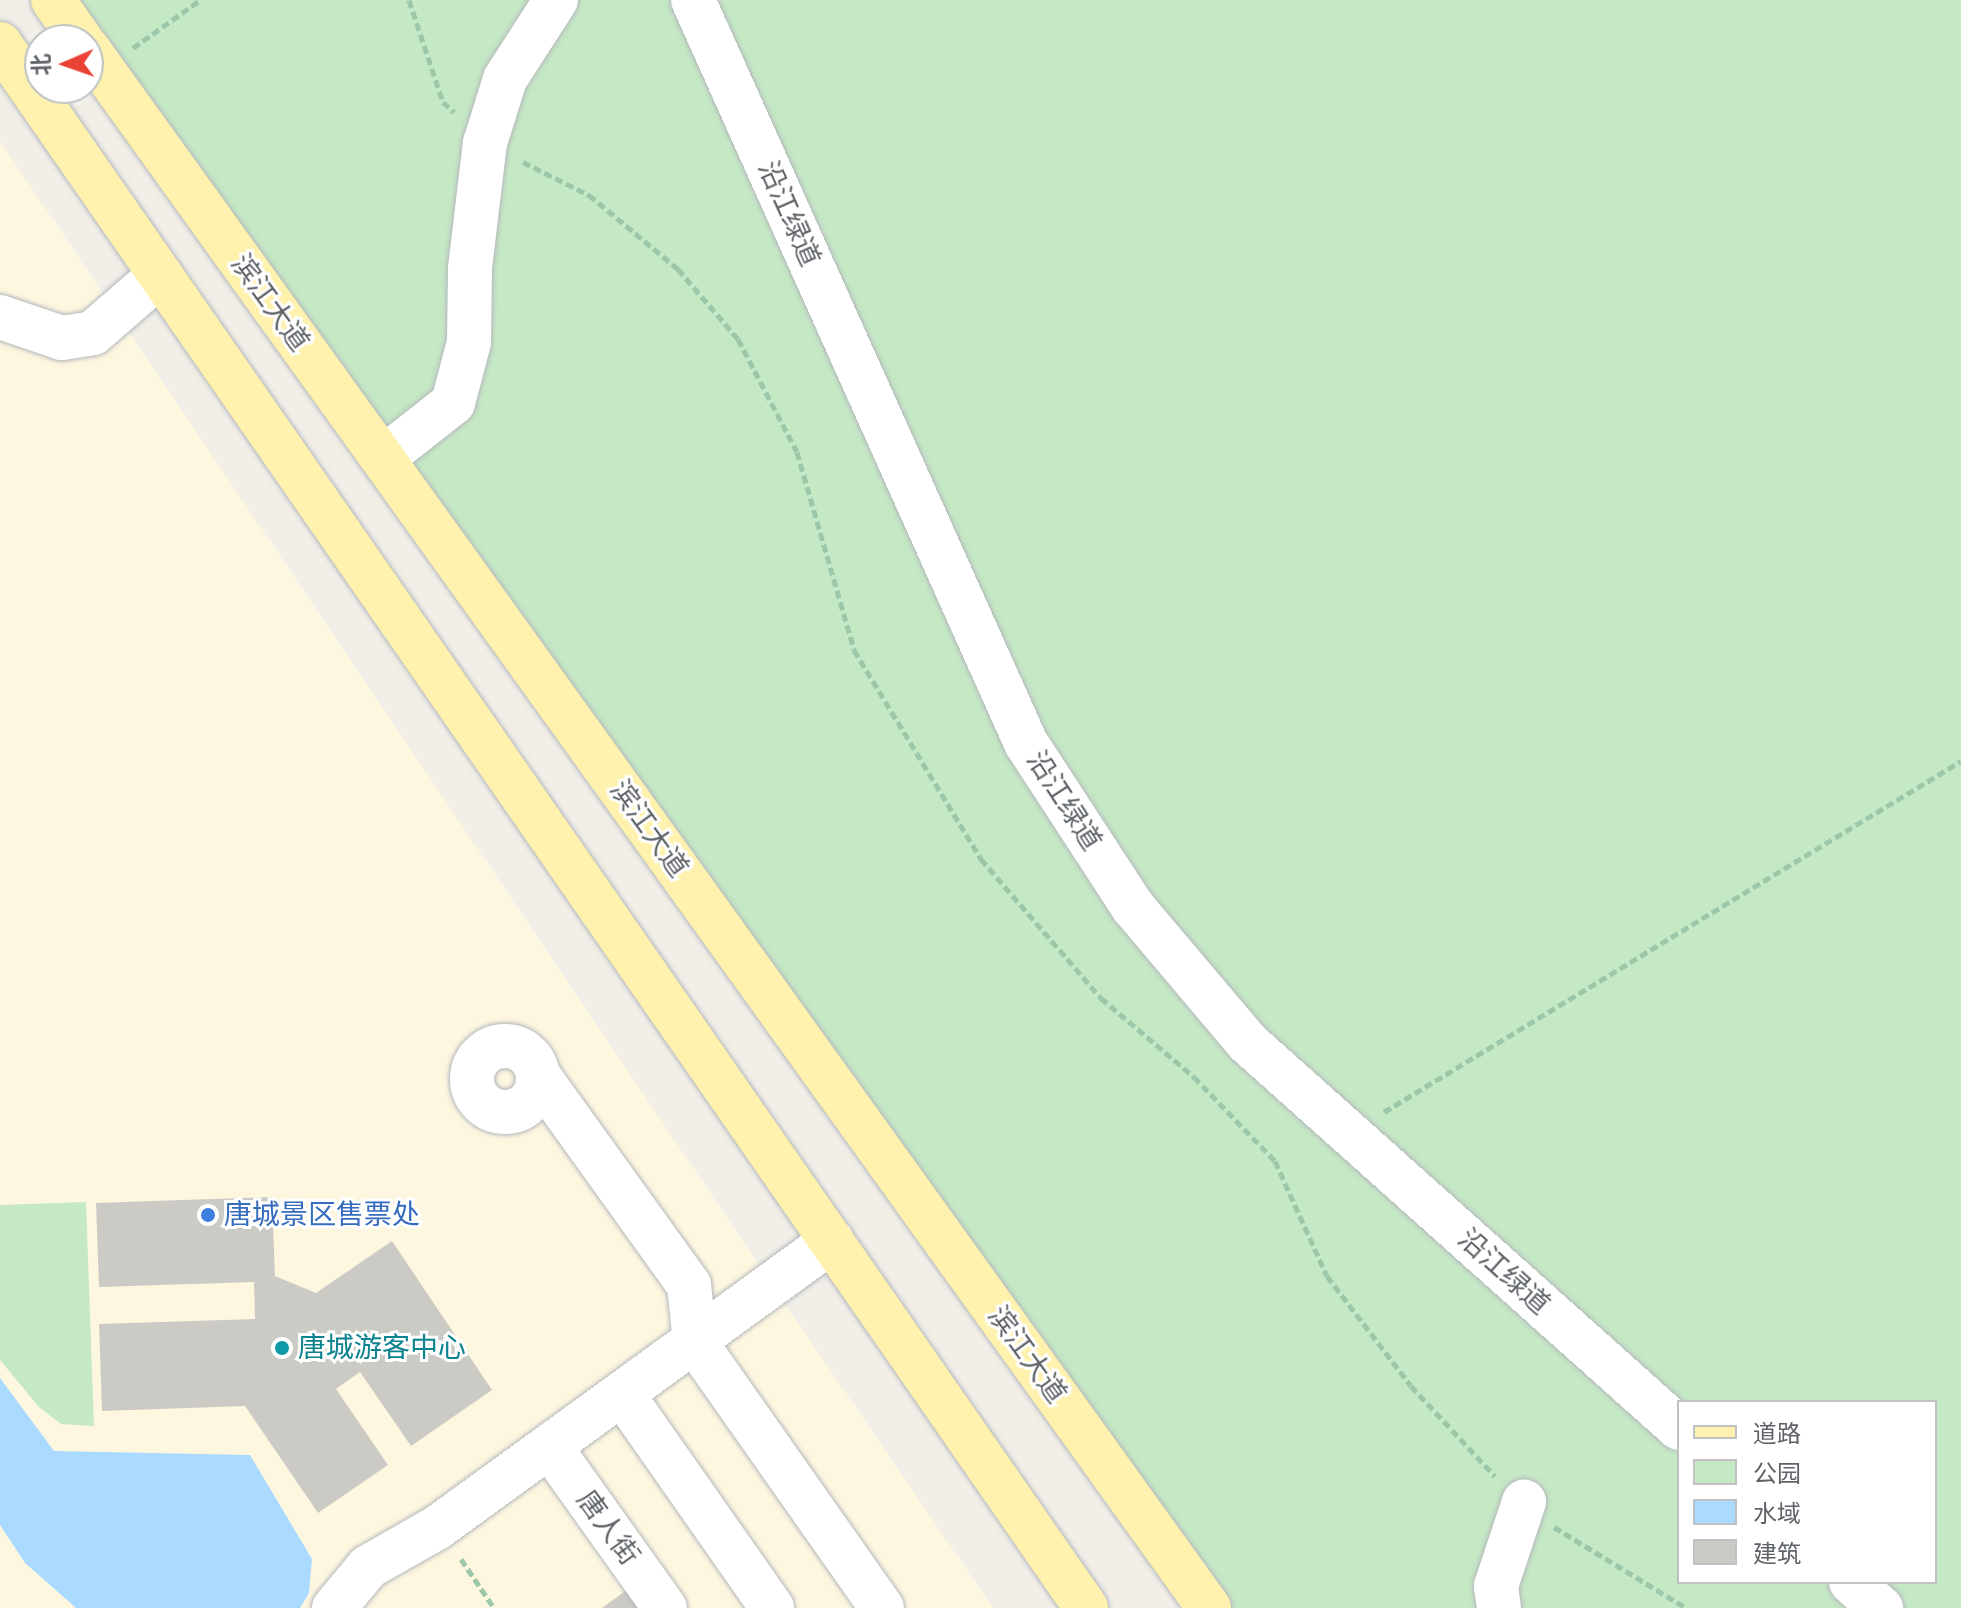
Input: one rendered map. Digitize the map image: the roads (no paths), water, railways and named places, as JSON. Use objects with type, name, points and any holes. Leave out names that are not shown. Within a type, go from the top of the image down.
[{"type":"main road","name":"滨江大道","points":[[53,0],[70,24]]},
{"type":"main road","points":[[0,44],[1086,1608]]},
{"type":"main road","name":"滨江大道","points":[[104,71],[1209,1608]]},
{"type":"street","points":[[383,458],[453,403],[469,342],[470,268],[485,143],[505,79],[556,0]]},
{"type":"street","name":"沿江绿道","points":[[693,0],[1026,743],[1133,907],[1248,1043],[1677,1426]]},
{"type":"street","points":[[0,317],[62,338],[93,333],[160,275]]},
{"type":"street","points":[[538,1075],[689,1285],[695,1342],[882,1608]]},
{"type":"street","points":[[335,1607],[368,1567],[438,1527],[832,1241]]},
{"type":"street","points":[[623,1395],[772,1608]]},
{"type":"street","name":"唐人街","points":[[550,1447],[665,1608]]},
{"type":"street","points":[[1499,1608],[1496,1586],[1524,1502]]},
{"type":"street","points":[[1853,1584],[1881,1608]]},
{"type":"water","points":[[0,1378],[54,1451],[250,1455],[312,1559],[309,1593],[300,1608],[76,1608],[25,1563],[0,1525]]},
{"type":"place","name":"唐城景区售票处","points":[[208,1215]]},
{"type":"place","name":"唐城游客中心","points":[[282,1348]]}]
